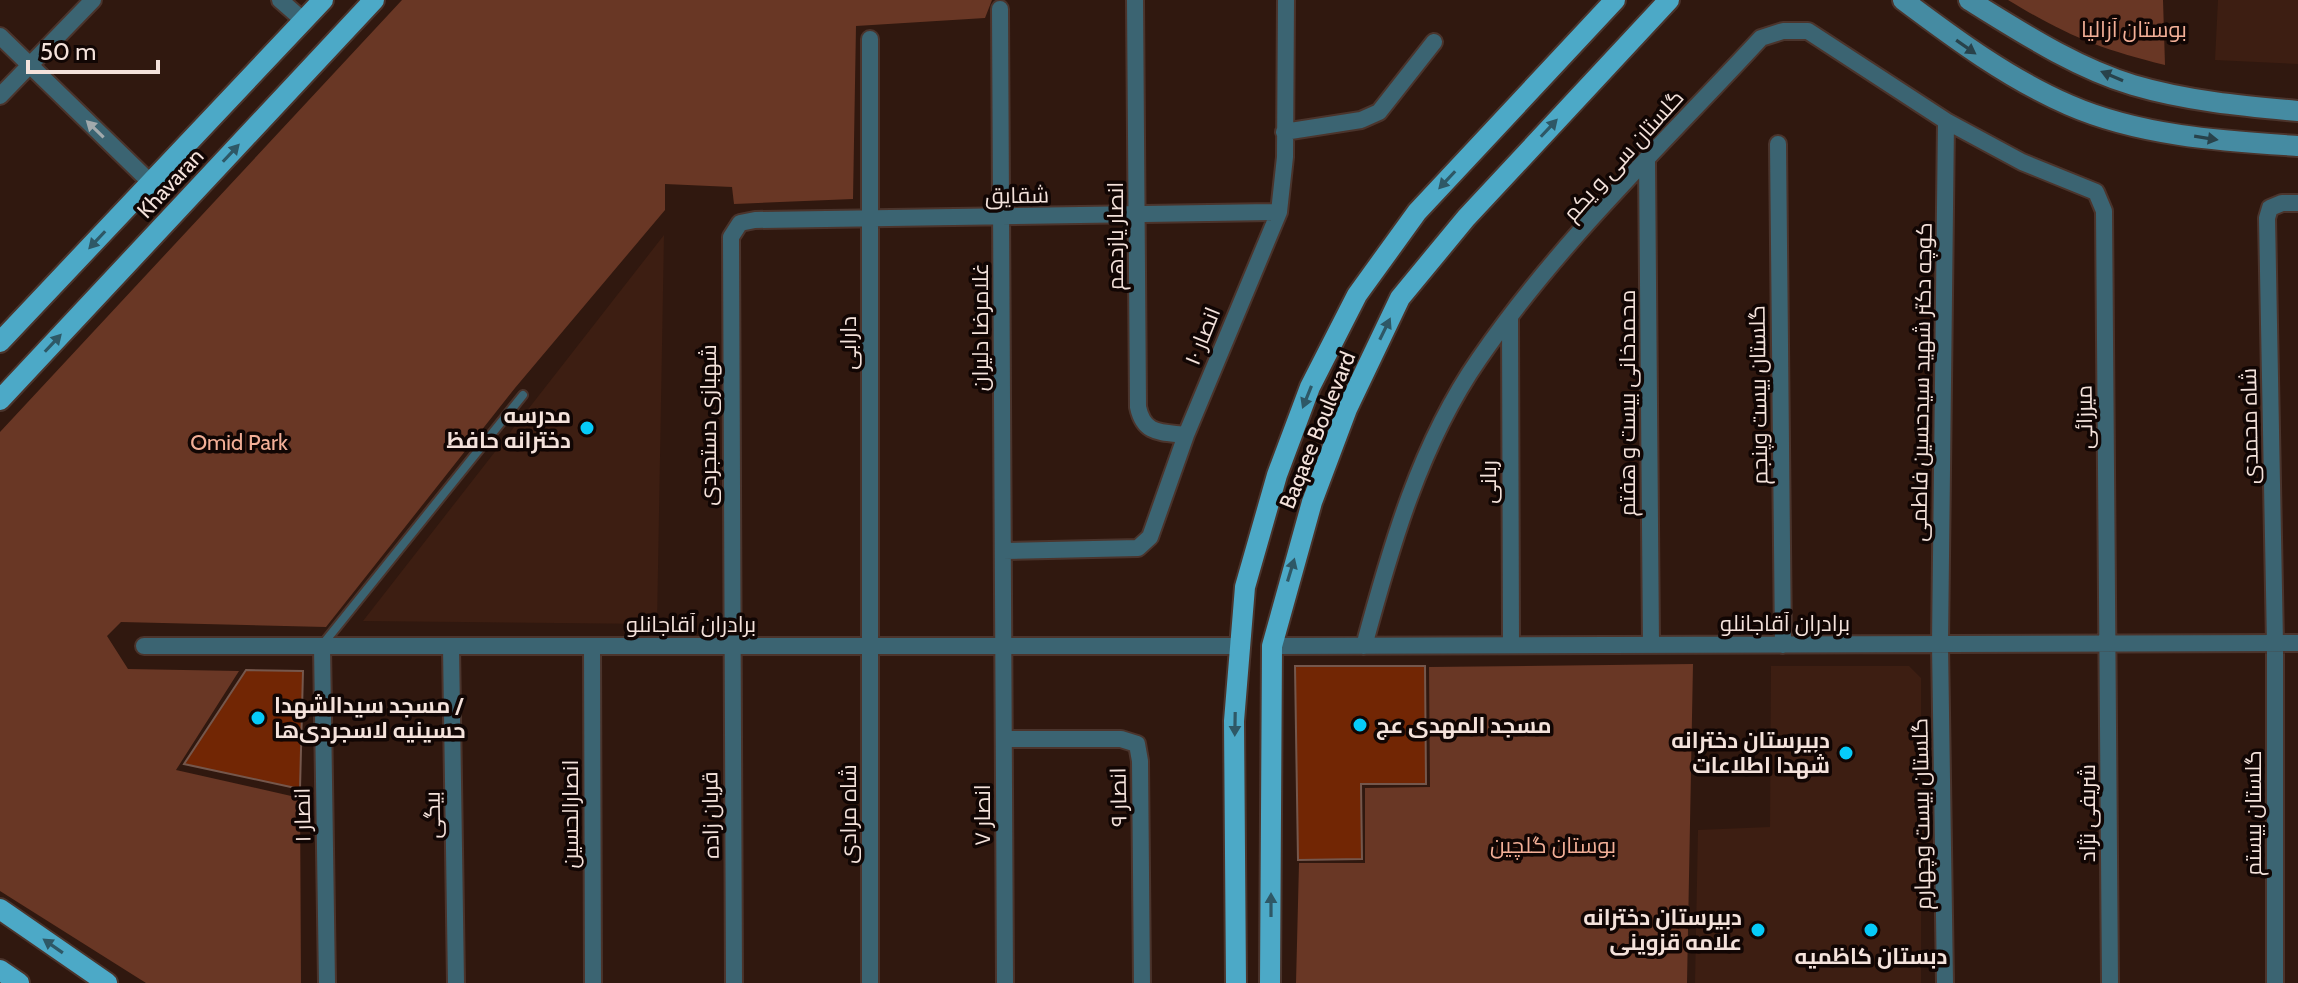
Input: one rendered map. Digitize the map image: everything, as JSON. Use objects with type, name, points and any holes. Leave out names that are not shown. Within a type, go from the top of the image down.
[{"type":"main road","name":"Khavaran","points":[[0,342],[323,0]]},
{"type":"main road","name":"Khavaran","points":[[0,400],[374,0]]},
{"type":"main road","name":"Baqaee Boulevard","points":[[1236,983],[1237,646],[1245,587],[1277,475],[1310,387],[1357,295],[1417,212],[1615,0]]},
{"type":"main road","name":"Baqaee Boulevard","points":[[1270,983],[1272,646],[1317,488],[1347,409],[1400,298],[1466,218],[1669,0]]},
{"type":"main road","points":[[1903,0],[1971,52],[2069,105],[2143,128],[2226,141],[2298,146]]},
{"type":"main road","points":[[1969,0],[2047,48],[2132,84],[2212,103],[2298,111]]},
{"type":"main road","points":[[1237,646],[1272,646]]},
{"type":"main road","points":[[0,910],[107,983]]},
{"type":"main road","points":[[0,970],[19,983]]},
{"type":"street","points":[[0,96],[93,0]]},
{"type":"street","points":[[280,0],[304,21]]},
{"type":"street","name":"انصار یازدهم","points":[[1135,0],[1138,407],[1142,422],[1150,431],[1186,435]]},
{"type":"street","name":"انصار ۱۰","points":[[1003,551],[1138,548],[1150,537],[1186,435],[1279,212],[1286,0]]},
{"type":"street","name":"غلامرضا دلیران","points":[[1000,9],[1003,646]]},
{"type":"street","name":"گلستان سی و یکم","points":[[1364,646],[1391,543],[1430,447],[1478,360],[1544,274],[1761,38],[1783,31],[1808,31],[1946,121],[2022,162],[2096,192]]},
{"type":"street","points":[[0,36],[151,183]]},
{"type":"street","name":"دارابی","points":[[869,646],[870,39]]},
{"type":"street","points":[[1284,132],[1361,120],[1379,112],[1434,42]]},
{"type":"street","name":"کوچه دکتر شهید سیدحسین فاطمی","points":[[1940,644],[1946,121]]},
{"type":"street","name":"گلستان بیست وپنجم","points":[[1778,144],[1783,645]]},
{"type":"street","name":"محمدخانی بیست و هفتم","points":[[1647,161],[1651,645]]},
{"type":"street","name":"میرزائی","points":[[2096,192],[2104,211],[2109,644]]},
{"type":"street","name":"شاه محمدی","points":[[2275,643],[2267,218],[2270,208],[2282,203],[2298,203]]},
{"type":"street","name":"شقایق","points":[[755,220],[1279,212]]},
{"type":"street","name":"شهبازی دستجردی","points":[[730,646],[731,237],[740,223],[755,220]]},
{"type":"street","name":"ربانی","points":[[1510,319],[1511,645]]},
{"type":"street","name":"گلستان بیستم","points":[[2275,643],[2275,983]]},
{"type":"street","name":"برادران آقاجانلو","points":[[1272,646],[2298,643]]},
{"type":"street","name":"گلستان بیست وچهارم","points":[[1940,644],[1945,983]]},
{"type":"street","name":"شریفی نژاد","points":[[2109,644],[2110,983]]},
{"type":"street","name":"برادران آقاجانلو","points":[[144,646],[1237,646]]},
{"type":"street","name":"انصار ۱","points":[[322,646],[327,983]]},
{"type":"street","name":"بیگی","points":[[451,646],[456,983]]},
{"type":"street","name":"انصارالحسین","points":[[592,646],[593,983]]},
{"type":"street","name":"قربان زاده","points":[[730,646],[734,983]]},
{"type":"street","name":"شاه مرادی","points":[[869,646],[870,983]]},
{"type":"street","name":"انصار ۷","points":[[1003,646],[1005,983]]},
{"type":"street","name":"انصار ۹","points":[[1004,739],[1121,739],[1137,744],[1140,761],[1142,983]]},
{"type":"lane","points":[[322,646],[523,395]]},
{"type":"shaded area","points":[[2218,0],[2298,0],[2298,64],[2215,60]]},
{"type":"shaded area","name":"مدرسه دخترانه حافظ","points":[[664,235],[657,624],[363,621]]},
{"type":"shaded area","points":[[1771,666],[1909,666],[1921,678],[1921,983],[1695,983],[1698,830],[1770,827]]},
{"type":"green space","name":"Omid Park","points":[[402,0],[992,0],[985,18],[856,26],[853,199],[734,204],[732,187],[665,184],[665,210],[515,388],[326,627],[121,622],[107,636],[128,669],[239,671],[176,770],[300,798],[301,983],[146,983],[0,891],[0,432]]},
{"type":"green space","name":"بوستان آزالیا","points":[[2008,0],[2163,0],[2165,65],[2084,40]]},
{"type":"green space","name":"بوستان گلچین","points":[[1693,664],[1687,983],[1296,983],[1299,863],[1365,863],[1365,788],[1430,787],[1429,667]]},
{"type":"building","name":"مسجد المهدی عج","points":[[1295,666],[1425,666],[1426,784],[1361,784],[1362,859],[1298,860]]},
{"type":"building","name":"مسجد سیدالشهدا / حسینیه لاسجردی‌ها","points":[[246,670],[303,671],[300,789],[184,764]]},
{"type":"place","name":"مدرسه دخترانه حافظ","points":[[587,428]]},
{"type":"place","name":"مسجد سیدالشهدا / حسینیه لاسجردی‌ها","points":[[258,718]]},
{"type":"place","name":"مسجد المهدی عج","points":[[1360,725]]},
{"type":"place","name":"دبیرستان دخترانه شهدا اطلاعات","points":[[1846,753]]},
{"type":"place","name":"دبیرستان دخترانه علامه قزوینی","points":[[1758,930]]},
{"type":"place","name":"دبستان کاظمیه","points":[[1871,930]]}]
